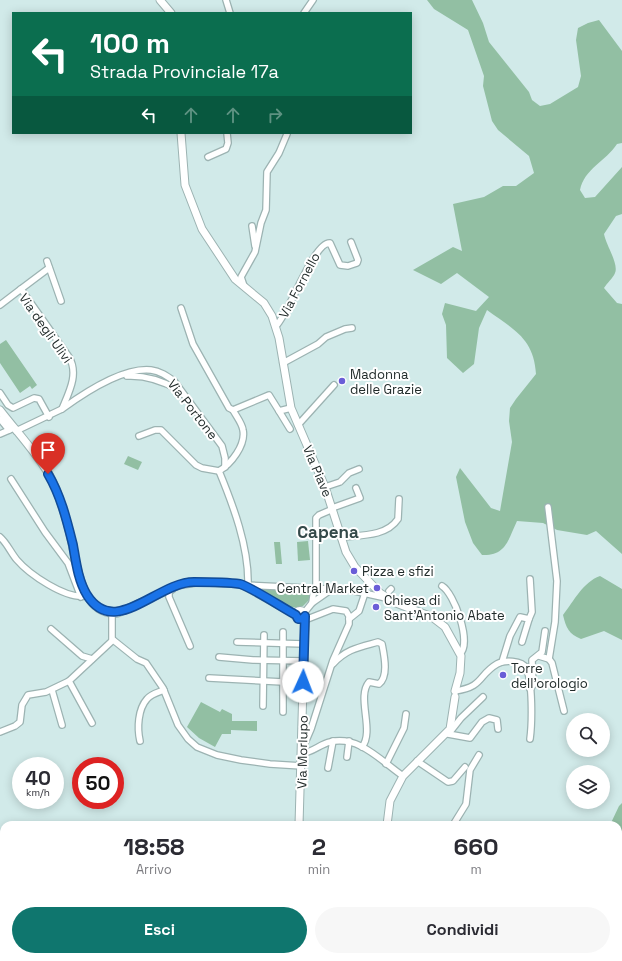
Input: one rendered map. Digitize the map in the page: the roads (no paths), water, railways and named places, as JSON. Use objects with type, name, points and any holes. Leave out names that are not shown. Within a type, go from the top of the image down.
[{"type":"main road","points":[[160,0],[170,12]]},
{"type":"main road","name":"Via Piave","points":[[181,134],[185,185],[199,222],[232,275],[246,290],[266,306],[276,326],[290,407],[326,487],[341,537],[351,561],[369,583],[446,627],[460,654]]},
{"type":"main road","points":[[0,410],[11,429],[46,471],[56,490],[70,536],[84,596],[100,608],[112,613],[123,611],[179,585],[192,582],[244,585],[301,616]]},
{"type":"main road","name":"Via Morlupo","points":[[299,821],[305,631],[301,616]]},
{"type":"main road","points":[[388,821],[390,801],[403,776],[447,734],[452,722],[455,692],[460,673],[460,654]]},
{"type":"street","points":[[226,0],[230,12]]},
{"type":"street","points":[[305,12],[312,0]]},
{"type":"street","points":[[208,157],[226,149],[228,143],[227,134]]},
{"type":"street","points":[[246,290],[241,277],[255,252],[261,223],[267,208],[267,172],[278,155],[286,134]]},
{"type":"street","points":[[252,226],[255,252]]},
{"type":"street","name":"Via Fornello","points":[[276,326],[285,315],[309,265],[321,246],[330,243],[340,264],[348,266],[356,264],[358,261],[351,242]]},
{"type":"street","points":[[47,262],[61,301]]},
{"type":"street","points":[[21,289],[49,268]]},
{"type":"street","name":"Via degli Ulivi","points":[[0,305],[21,289],[73,365],[74,375],[62,409]]},
{"type":"street","points":[[139,436],[155,430],[161,430],[196,465],[202,468],[220,471],[234,456],[243,435],[242,426],[233,410],[223,400],[214,380],[192,344],[181,308]]},
{"type":"street","points":[[283,363],[318,344],[326,337],[344,329],[352,328]]},
{"type":"street","name":"Via Portone","points":[[62,409],[98,386],[132,372],[152,370],[165,375],[174,381],[222,446],[225,458],[225,467]]},
{"type":"street","points":[[298,425],[334,385]]},
{"type":"street","points":[[0,393],[8,405],[13,408],[34,398],[40,399],[49,417]]},
{"type":"street","points":[[233,410],[269,395],[290,430]]},
{"type":"street","points":[[279,411],[290,407]]},
{"type":"street","points":[[0,434],[49,417],[62,409]]},
{"type":"street","points":[[0,419],[11,429]]},
{"type":"street","points":[[326,487],[340,482],[349,473],[358,469]]},
{"type":"street","points":[[220,471],[235,511],[242,540],[248,571],[244,585],[318,588],[388,594]]},
{"type":"street","points":[[0,537],[16,560],[34,574],[70,595],[84,596],[68,562],[45,532],[11,479]]},
{"type":"street","points":[[301,616],[312,603],[318,588],[316,518],[318,515],[333,508],[362,497],[356,488]]},
{"type":"street","points":[[341,537],[374,534],[386,529],[398,519],[399,499]]},
{"type":"street","points":[[548,507],[557,581],[555,622],[549,659],[553,666],[564,711]]},
{"type":"street","points":[[522,642],[532,612],[530,579]]},
{"type":"street","points":[[369,583],[364,592],[359,611],[350,619],[331,667],[302,752],[309,752],[333,741],[349,741],[362,747],[403,776]]},
{"type":"street","points":[[179,585],[170,591],[168,596],[190,646]]},
{"type":"street","points":[[442,586],[448,592],[463,629],[465,648],[460,654]]},
{"type":"street","points":[[318,588],[324,596]]},
{"type":"street","points":[[312,603],[332,589]]},
{"type":"street","points":[[301,616],[336,608],[346,611],[350,619]]},
{"type":"street","points":[[112,613],[111,634],[113,640],[138,659],[146,662],[164,690],[178,725],[188,739],[197,747],[217,755],[241,760],[302,766]]},
{"type":"street","points":[[502,662],[515,623],[520,617],[529,619]]},
{"type":"street","points":[[51,629],[82,656],[92,659]]},
{"type":"street","points":[[530,689],[533,685],[532,660],[538,656],[543,647],[546,631]]},
{"type":"street","points":[[283,632],[283,712]]},
{"type":"street","points":[[263,706],[264,635]]},
{"type":"street","points":[[0,732],[15,726],[20,722],[22,705],[28,695],[52,690],[69,681],[113,640]]},
{"type":"street","points":[[237,642],[304,644]]},
{"type":"street","points":[[331,667],[347,651],[378,642],[382,644],[385,668],[382,681],[379,684],[369,682],[366,685],[364,705],[366,738],[362,747]]},
{"type":"street","points":[[538,656],[549,659]]},
{"type":"street","points":[[219,657],[264,661],[304,661]]},
{"type":"street","points":[[455,692],[469,689],[478,684],[495,666],[502,662],[516,662],[524,666],[530,689],[530,738]]},
{"type":"street","points":[[209,678],[303,682]]},
{"type":"street","points":[[69,681],[92,723]]},
{"type":"street","points":[[52,690],[62,725]]},
{"type":"street","points":[[140,741],[138,726],[144,704],[149,697],[164,690]]},
{"type":"street","points":[[447,734],[483,697]]},
{"type":"street","points":[[386,764],[404,728],[406,714]]},
{"type":"street","points":[[447,734],[470,738],[482,722],[489,718],[497,720],[498,729]]},
{"type":"street","points":[[328,768],[332,756],[333,741]]},
{"type":"street","points":[[347,757],[349,741]]},
{"type":"street","points":[[455,821],[466,804],[470,772],[479,755]]},
{"type":"street","points":[[417,761],[448,782],[453,781],[465,767]]},
{"type":"place","name":"Madonna delle Grazie","points":[[342,381]]},
{"type":"place","name":"Pizza e sfizi","points":[[354,571]]},
{"type":"place","name":"Central Market","points":[[377,588]]},
{"type":"place","name":"Chiesa di Sant'Antonio Abate","points":[[376,607]]},
{"type":"place","name":"Torre dell'orologio","points":[[503,675]]},
{"type":"district","name":"Capena","points":[[328,532]]}]
